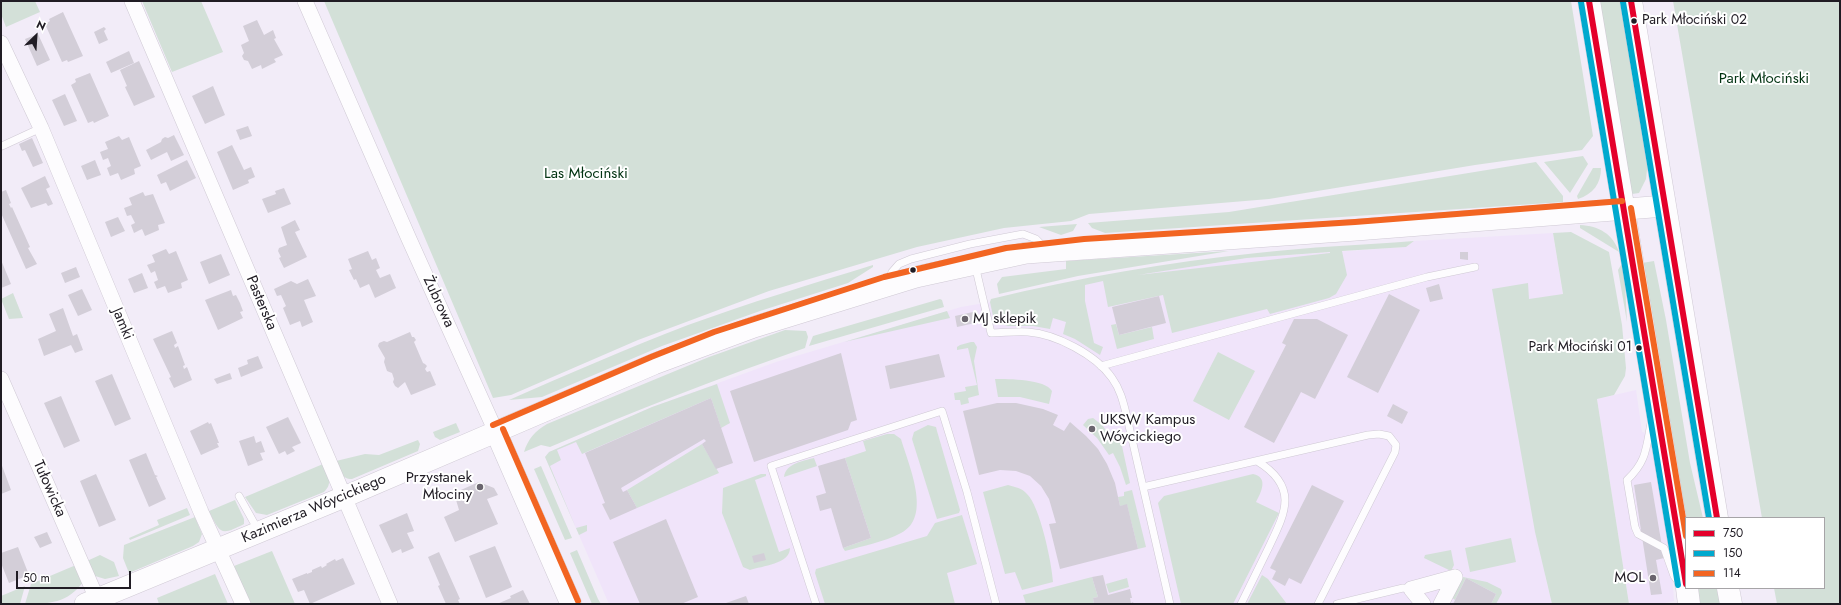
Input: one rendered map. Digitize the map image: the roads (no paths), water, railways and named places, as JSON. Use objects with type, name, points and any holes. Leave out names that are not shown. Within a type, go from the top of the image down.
[{"type":"highway","points":[[1589,1],[1685,580]]},
{"type":"highway","points":[[1631,1],[1717,517]]},
{"type":"highway","points":[[1728,589],[1731,604]]},
{"type":"street","name":"Pasterska","points":[[132,1],[390,604]]},
{"type":"street","name":"Żubrowa","points":[[305,1],[571,604]]},
{"type":"street","name":"Jamki","points":[[1,43],[41,128],[201,512],[219,548],[243,604]]},
{"type":"street","name":"Kazimierza Wóycickiego","points":[[91,601],[344,497],[654,364],[716,340],[886,285],[1008,256],[1048,251],[1356,230],[1665,206]]},
{"type":"street","name":"Tułowicka","points":[[1,379],[91,601]]},
{"type":"street","points":[[1423,604],[1411,589],[1455,577],[1441,604]]},
{"type":"lane","points":[[2,146],[41,128]]},
{"type":"lane","points":[[886,285],[892,272],[899,264],[910,259],[970,244],[1023,234],[1036,239],[1048,251]]},
{"type":"lane","points":[[974,264],[991,333],[1028,332],[1050,336],[1079,349],[1101,366],[1111,377],[1122,398],[1170,604]]},
{"type":"lane","points":[[1101,366],[1427,277],[1475,267]]},
{"type":"lane","points":[[1656,401],[1646,453],[1639,467],[1627,480],[1635,527],[1638,534],[1664,548],[1674,576],[1687,592]]},
{"type":"lane","points":[[816,604],[770,466],[942,411],[967,492],[996,604]]},
{"type":"lane","points":[[1143,487],[1368,435],[1384,434],[1389,436],[1394,442],[1395,452],[1318,604]]},
{"type":"lane","points":[[1241,604],[1280,524],[1286,508],[1283,490],[1278,479],[1271,471],[1257,461]]},
{"type":"lane","points":[[239,496],[259,532]]},
{"type":"lane","points":[[1337,604],[1403,588],[1411,589]]},
{"type":"place","name":"Park Młociński 02","points":[[1634,21]]},
{"type":"place","name":"MJ sklepik","points":[[965,319]]},
{"type":"place","name":"Park Młociński 01","points":[[1639,348]]},
{"type":"place","name":"UKSW Kampus Wóycickiego","points":[[1092,429]]},
{"type":"place","name":"Przystanek Młociny","points":[[480,487]]},
{"type":"place","name":"MOL","points":[[1653,578]]},
{"type":"park label","name":"Park Młociński","points":[[1764,79]]},
{"type":"park label","name":"Las Młociński","points":[[586,174]]}]
